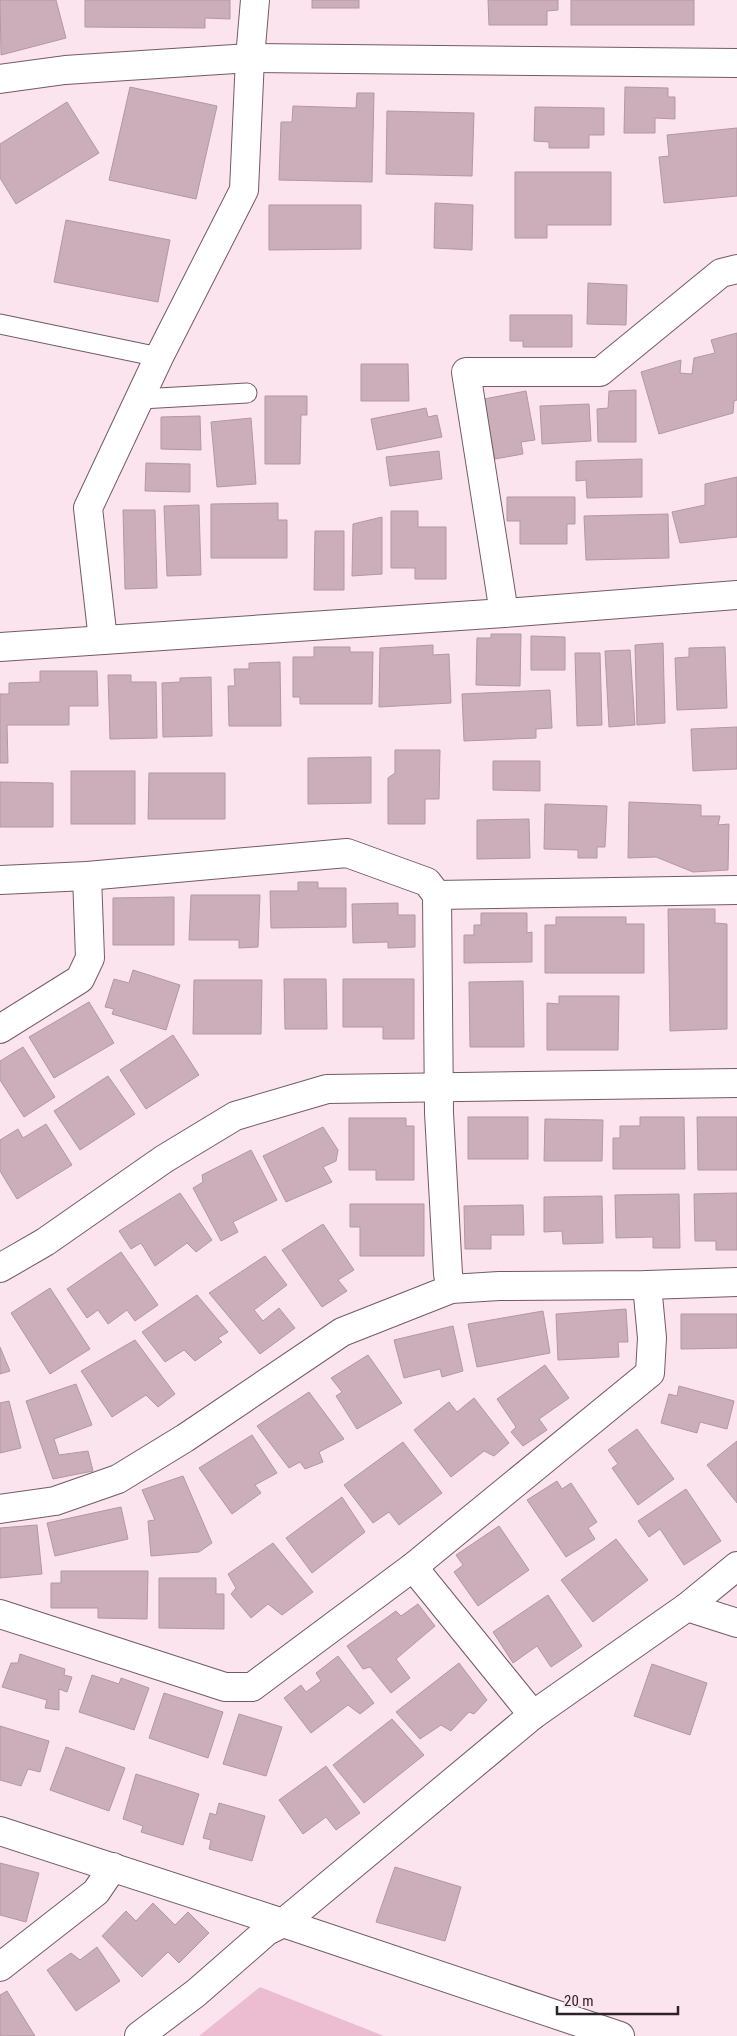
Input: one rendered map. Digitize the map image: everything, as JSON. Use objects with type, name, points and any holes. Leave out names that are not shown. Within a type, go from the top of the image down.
[{"type":"street","points":[[103,640],[88,508],[141,399],[159,357],[244,190],[250,58],[255,0]]},
{"type":"street","points":[[0,79],[65,70],[250,58],[737,63]]},
{"type":"street","points":[[504,613],[466,372],[600,372],[721,273],[737,269]]},
{"type":"street","points":[[0,647],[504,613],[737,595]]},
{"type":"street","points":[[0,880],[87,876],[347,853],[427,882],[437,895],[439,1087],[448,1274],[451,1289]]},
{"type":"street","points":[[0,1029],[80,979],[90,958],[87,876]]},
{"type":"street","points":[[437,895],[737,890]]},
{"type":"street","points":[[0,1268],[45,1242],[164,1159],[235,1116],[327,1088],[737,1083]]},
{"type":"street","points":[[0,1509],[55,1501],[118,1479],[185,1438],[342,1332],[451,1289],[499,1286],[737,1282]]},
{"type":"street","points":[[0,1614],[226,1687],[252,1687],[413,1567],[650,1373],[652,1338],[647,1285]]},
{"type":"street","points":[[139,2036],[196,1993],[267,1931],[283,1922],[533,1715],[687,1607],[737,1566]]},
{"type":"street","points":[[413,1567],[533,1715]]},
{"type":"street","points":[[687,1607],[737,1623]]},
{"type":"street","points":[[0,1831],[283,1922],[620,2036]]},
{"type":"street","points":[[0,1967],[96,1892],[113,1867]]},
{"type":"lane","points":[[0,324],[159,357]]},
{"type":"lane","points":[[141,399],[247,393]]},
{"type":"shaded area","points":[[260,1987],[384,2036],[199,2036]]},
{"type":"building","points":[[0,0],[56,0],[66,38],[1,55]]},
{"type":"building","points":[[85,0],[230,0],[230,19],[205,18],[205,28],[85,27]]},
{"type":"building","points":[[312,0],[359,0],[359,8],[312,8]]},
{"type":"building","points":[[488,0],[558,0],[558,10],[547,11],[547,25],[489,25]]},
{"type":"building","points":[[571,0],[694,0],[694,25],[571,25]]},
{"type":"building","points":[[130,87],[217,106],[196,199],[109,180]]},
{"type":"building","points":[[625,87],[668,88],[668,97],[675,97],[675,119],[655,118],[655,133],[624,133]]},
{"type":"building","points":[[357,93],[374,93],[372,182],[279,180],[281,122],[292,122],[293,106],[356,108]]},
{"type":"building","points":[[67,102],[99,153],[16,204],[0,178],[0,144]]},
{"type":"building","points":[[535,107],[604,108],[604,135],[589,135],[589,148],[549,148],[549,142],[534,141]]},
{"type":"building","points":[[387,111],[474,113],[472,176],[386,174]]},
{"type":"building","points":[[737,128],[737,196],[664,203],[659,157],[669,156],[667,135]]},
{"type":"building","points":[[515,172],[611,172],[611,225],[547,225],[547,238],[515,238]]},
{"type":"building","points":[[435,203],[473,205],[472,250],[434,248]]},
{"type":"building","points":[[269,205],[361,205],[361,249],[269,250]]},
{"type":"building","points":[[66,220],[170,240],[158,302],[54,282]]},
{"type":"building","points":[[588,283],[627,285],[626,325],[587,324]]},
{"type":"building","points":[[510,315],[572,315],[572,347],[523,347],[523,341],[510,341]]},
{"type":"building","points":[[737,333],[737,400],[734,401],[733,413],[659,434],[641,372],[681,360],[680,373],[692,374],[694,358],[715,353],[711,340]]},
{"type":"building","points":[[361,364],[408,364],[409,401],[361,401]]},
{"type":"building","points":[[636,390],[636,442],[598,442],[597,409],[608,408],[609,391]]},
{"type":"building","points":[[526,391],[535,440],[521,442],[523,454],[495,459],[484,399]]},
{"type":"building","points":[[265,396],[307,396],[307,415],[301,415],[300,464],[265,464]]},
{"type":"building","points":[[589,404],[591,441],[542,444],[540,406]]},
{"type":"building","points":[[426,408],[428,417],[437,415],[442,437],[377,450],[371,419]]},
{"type":"building","points":[[200,416],[201,450],[161,449],[161,417]]},
{"type":"building","points":[[251,418],[256,484],[217,487],[211,422]]},
{"type":"building","points":[[439,451],[442,479],[390,486],[386,457]]},
{"type":"building","points":[[642,459],[642,497],[587,498],[586,480],[576,481],[576,461]]},
{"type":"building","points":[[146,463],[190,464],[190,492],[145,491]]},
{"type":"building","points":[[737,477],[737,537],[680,543],[672,512],[705,505],[705,484]]},
{"type":"building","points":[[507,497],[575,497],[575,524],[567,524],[567,544],[520,544],[520,521],[507,521]]},
{"type":"building","points":[[278,503],[278,520],[287,520],[287,558],[211,558],[211,504]]},
{"type":"building","points":[[199,505],[201,575],[167,576],[164,506]]},
{"type":"building","points":[[123,510],[155,510],[157,588],[125,589]]},
{"type":"building","points":[[391,511],[418,511],[418,527],[446,527],[446,579],[415,579],[415,568],[391,568]]},
{"type":"building","points":[[668,514],[669,558],[586,560],[584,516]]},
{"type":"building","points":[[382,517],[382,574],[352,576],[353,524]]},
{"type":"building","points":[[315,531],[344,531],[344,590],[314,590]]},
{"type":"building","points":[[491,634],[521,634],[520,686],[476,685],[477,638],[491,638]]},
{"type":"building","points":[[531,636],[565,637],[565,670],[531,670]]},
{"type":"building","points":[[663,643],[665,723],[637,725],[635,645]]},
{"type":"building","points":[[433,645],[433,655],[449,654],[451,703],[379,707],[380,648]]},
{"type":"building","points":[[314,647],[350,647],[350,652],[373,652],[372,704],[300,704],[300,697],[293,697],[293,657],[314,657]]},
{"type":"building","points":[[725,647],[727,708],[677,710],[675,658],[689,657],[689,648]]},
{"type":"building","points":[[630,650],[635,725],[609,727],[605,651]]},
{"type":"building","points":[[575,653],[600,653],[602,725],[577,726]]},
{"type":"building","points":[[280,662],[281,726],[229,726],[228,686],[235,686],[234,669],[249,669],[249,663]]},
{"type":"building","points":[[40,671],[97,671],[98,706],[69,706],[69,725],[7,725],[8,763],[0,763],[0,694],[9,694],[9,683],[40,682]]},
{"type":"building","points":[[108,675],[131,675],[131,682],[156,682],[157,738],[110,739]]},
{"type":"building","points":[[211,677],[212,736],[163,737],[162,683],[180,682],[180,678]]},
{"type":"building","points":[[550,690],[552,728],[536,729],[536,738],[464,741],[462,694]]},
{"type":"building","points":[[737,727],[737,769],[693,771],[691,729]]},
{"type":"building","points":[[395,750],[440,750],[439,799],[425,799],[425,824],[388,824],[388,778],[395,773]]},
{"type":"building","points":[[371,757],[371,803],[308,804],[308,758]]},
{"type":"building","points":[[493,761],[540,761],[540,791],[493,790]]},
{"type":"building","points":[[71,771],[135,771],[135,824],[71,824]]},
{"type":"building","points":[[149,773],[225,773],[225,819],[148,819]]},
{"type":"building","points":[[0,782],[53,783],[53,827],[0,827]]},
{"type":"building","points":[[629,802],[701,805],[701,816],[720,816],[718,825],[729,824],[728,870],[693,872],[656,857],[628,858]]},
{"type":"building","points":[[545,804],[607,806],[605,847],[597,847],[597,858],[578,858],[578,850],[544,849]]},
{"type":"building","points":[[529,819],[530,858],[477,859],[477,820]]},
{"type":"building","points":[[298,882],[318,882],[318,888],[346,888],[346,927],[271,928],[270,891],[298,891]]},
{"type":"building","points":[[191,895],[260,895],[258,947],[239,948],[239,940],[189,940]]},
{"type":"building","points":[[174,897],[174,945],[113,945],[113,898]]},
{"type":"building","points":[[398,903],[398,915],[415,915],[415,947],[388,948],[388,942],[353,943],[352,904]]},
{"type":"building","points":[[668,909],[715,909],[715,923],[727,924],[727,1029],[670,1031]]},
{"type":"building","points":[[481,913],[527,913],[527,933],[532,932],[532,962],[464,963],[464,935],[474,935],[474,925],[481,925]]},
{"type":"building","points":[[556,917],[626,917],[626,924],[644,924],[644,973],[545,973],[545,925],[556,925]]},
{"type":"building","points":[[133,970],[180,985],[166,1030],[112,1014],[114,1009],[105,1007],[114,979],[129,983]]},
{"type":"building","points":[[284,979],[326,979],[327,1029],[285,1029]]},
{"type":"building","points":[[343,979],[414,979],[414,1039],[383,1039],[383,1027],[343,1027]]},
{"type":"building","points":[[194,980],[262,980],[261,1034],[193,1034]]},
{"type":"building","points":[[523,981],[524,1047],[470,1047],[469,982]]},
{"type":"building","points":[[559,996],[619,996],[618,1050],[547,1050],[547,1003],[559,1004]]},
{"type":"building","points":[[89,1002],[114,1043],[54,1078],[29,1037]]},
{"type":"building","points":[[173,1035],[199,1075],[146,1109],[120,1070]]},
{"type":"building","points":[[23,1047],[55,1097],[24,1117],[0,1080],[0,1061]]},
{"type":"building","points":[[108,1076],[135,1114],[80,1150],[54,1111]]},
{"type":"building","points":[[468,1117],[528,1117],[528,1159],[468,1159]]},
{"type":"building","points":[[640,1117],[684,1117],[685,1169],[613,1169],[613,1138],[620,1138],[620,1126],[640,1126]]},
{"type":"building","points":[[697,1117],[737,1117],[737,1170],[698,1170]]},
{"type":"building","points":[[349,1118],[406,1118],[406,1126],[414,1126],[414,1180],[376,1180],[376,1170],[349,1170]]},
{"type":"building","points":[[545,1119],[603,1120],[602,1161],[544,1161]]},
{"type":"building","points":[[46,1124],[72,1165],[17,1199],[0,1171],[0,1140],[18,1129],[23,1138]]},
{"type":"building","points":[[323,1127],[338,1150],[336,1161],[323,1167],[332,1182],[286,1202],[263,1156]]},
{"type":"building","points":[[251,1150],[277,1200],[233,1222],[238,1232],[221,1241],[193,1188],[203,1182],[202,1175]]},
{"type":"building","points":[[180,1193],[212,1240],[196,1252],[187,1243],[155,1266],[141,1243],[131,1249],[119,1231]]},
{"type":"building","points":[[737,1193],[737,1250],[716,1250],[716,1241],[695,1241],[694,1194]]},
{"type":"building","points":[[679,1194],[680,1248],[653,1248],[653,1237],[616,1238],[615,1195]]},
{"type":"building","points":[[602,1196],[603,1243],[563,1244],[562,1231],[544,1232],[544,1197]]},
{"type":"building","points":[[350,1204],[424,1204],[424,1256],[360,1256],[360,1227],[350,1227]]},
{"type":"building","points":[[523,1205],[524,1235],[491,1235],[491,1249],[465,1249],[464,1206]]},
{"type":"building","points":[[323,1224],[354,1270],[338,1280],[347,1291],[322,1307],[282,1250]]},
{"type":"building","points":[[121,1252],[158,1305],[135,1321],[127,1310],[108,1324],[98,1310],[87,1318],[67,1289]]},
{"type":"building","points":[[265,1256],[287,1285],[254,1310],[263,1321],[279,1308],[295,1328],[260,1354],[209,1293]]},
{"type":"building","points":[[50,1288],[90,1349],[50,1374],[11,1313]]},
{"type":"building","points":[[197,1295],[228,1332],[218,1338],[222,1342],[195,1361],[184,1350],[165,1362],[142,1332]]},
{"type":"building","points":[[626,1309],[628,1342],[618,1342],[619,1357],[558,1360],[556,1314]]},
{"type":"building","points":[[543,1311],[550,1353],[477,1367],[468,1324]]},
{"type":"building","points":[[681,1314],[737,1314],[737,1348],[681,1349]]},
{"type":"building","points":[[453,1326],[463,1371],[442,1377],[440,1369],[404,1378],[394,1340]]},
{"type":"building","points":[[135,1340],[175,1394],[158,1407],[146,1395],[112,1417],[81,1371]]},
{"type":"building","points":[[0,1347],[10,1371],[0,1374]]},
{"type":"building","points":[[368,1355],[402,1403],[357,1429],[336,1396],[342,1392],[331,1378]]},
{"type":"building","points":[[545,1365],[569,1398],[539,1419],[547,1430],[523,1446],[511,1432],[516,1427],[497,1399]]},
{"type":"building","points":[[76,1384],[92,1425],[54,1439],[59,1455],[88,1451],[93,1471],[53,1479],[26,1401]]},
{"type":"building","points":[[679,1386],[734,1401],[727,1429],[700,1422],[697,1433],[661,1423],[669,1394],[677,1396]]},
{"type":"building","points":[[309,1392],[344,1439],[319,1452],[323,1462],[305,1469],[300,1462],[289,1468],[257,1426]]},
{"type":"building","points":[[474,1398],[509,1443],[494,1456],[484,1451],[451,1477],[414,1430],[449,1402],[457,1412]]},
{"type":"building","points":[[9,1401],[21,1448],[0,1453],[0,1403]]},
{"type":"building","points":[[637,1429],[674,1479],[638,1505],[612,1468],[618,1464],[608,1450]]},
{"type":"building","points":[[252,1435],[277,1473],[255,1485],[261,1493],[232,1514],[199,1468]]},
{"type":"building","points":[[737,1441],[737,1503],[707,1465]]},
{"type":"building","points":[[403,1442],[442,1493],[399,1525],[389,1512],[373,1523],[344,1485]]},
{"type":"building","points":[[183,1476],[212,1543],[199,1552],[151,1556],[148,1521],[155,1520],[142,1490]]},
{"type":"building","points":[[557,1481],[562,1489],[571,1483],[597,1522],[588,1528],[595,1539],[566,1557],[527,1500]]},
{"type":"building","points":[[686,1489],[721,1541],[684,1565],[660,1529],[649,1537],[638,1521]]},
{"type":"building","points":[[342,1497],[365,1532],[312,1573],[286,1538]]},
{"type":"building","points":[[121,1507],[128,1539],[55,1556],[47,1523]]},
{"type":"building","points":[[37,1525],[42,1574],[0,1578],[0,1528]]},
{"type":"building","points":[[499,1526],[529,1570],[478,1606],[454,1572],[463,1565],[456,1555]]},
{"type":"building","points":[[616,1539],[648,1580],[593,1622],[561,1580]]},
{"type":"building","points":[[273,1543],[313,1592],[282,1615],[268,1604],[251,1618],[231,1594],[236,1588],[228,1574]]},
{"type":"building","points":[[61,1571],[148,1571],[147,1619],[98,1618],[98,1608],[51,1608],[51,1583],[61,1583]]},
{"type":"building","points":[[159,1578],[216,1578],[216,1594],[224,1594],[224,1629],[159,1628]]},
{"type":"building","points":[[548,1595],[582,1646],[551,1667],[537,1646],[513,1663],[493,1632]]},
{"type":"building","points":[[418,1604],[435,1626],[396,1659],[410,1678],[391,1693],[370,1667],[363,1669],[347,1646],[396,1611],[401,1616]]},
{"type":"building","points":[[20,1654],[65,1669],[64,1675],[72,1677],[67,1692],[59,1689],[59,1710],[45,1708],[47,1700],[2,1687],[11,1663],[18,1663]]},
{"type":"building","points":[[338,1656],[374,1703],[360,1714],[348,1705],[311,1733],[284,1698],[301,1685],[306,1692],[321,1681],[316,1673]]},
{"type":"building","points":[[459,1663],[487,1700],[474,1714],[469,1712],[451,1731],[441,1725],[420,1739],[396,1712]]},
{"type":"building","points":[[652,1664],[707,1683],[690,1735],[634,1716]]},
{"type":"building","points":[[92,1675],[119,1684],[121,1678],[149,1688],[134,1730],[79,1712]]},
{"type":"building","points":[[164,1693],[223,1712],[208,1758],[149,1738]]},
{"type":"building","points":[[239,1714],[282,1727],[266,1776],[223,1764]]},
{"type":"building","points":[[392,1719],[424,1755],[364,1803],[333,1765]]},
{"type":"building","points":[[0,1726],[49,1741],[40,1772],[28,1769],[21,1786],[0,1780]]},
{"type":"building","points":[[66,1747],[125,1768],[109,1811],[50,1790]]},
{"type":"building","points":[[326,1766],[360,1813],[336,1830],[326,1817],[303,1834],[279,1800]]},
{"type":"building","points":[[136,1774],[199,1794],[183,1845],[141,1832],[143,1826],[123,1819]]},
{"type":"building","points":[[219,1803],[265,1816],[252,1861],[209,1849],[211,1840],[203,1838],[210,1813],[216,1815]]},
{"type":"building","points":[[0,1863],[39,1873],[26,1922],[0,1915]]},
{"type":"building","points":[[395,1867],[461,1887],[445,1941],[376,1922]]},
{"type":"building","points":[[153,1903],[175,1925],[188,1912],[209,1933],[179,1963],[168,1952],[142,1977],[102,1936],[126,1911],[136,1921]]},
{"type":"building","points":[[97,1947],[120,1981],[76,2011],[47,1970],[71,1953],[80,1960]]},
{"type":"building","points":[[7,1991],[35,2036],[0,2036],[0,1995]]}]
